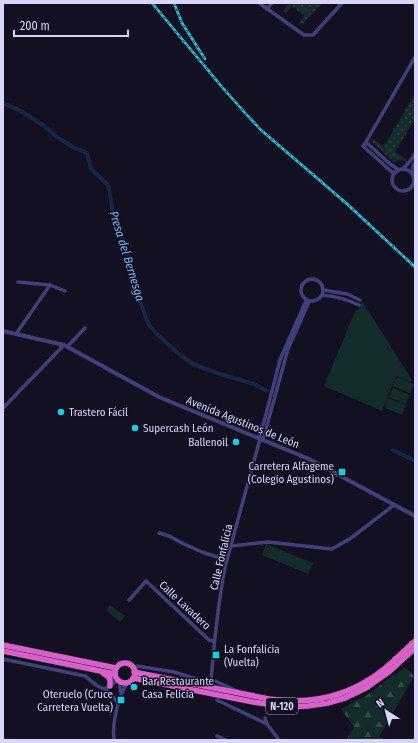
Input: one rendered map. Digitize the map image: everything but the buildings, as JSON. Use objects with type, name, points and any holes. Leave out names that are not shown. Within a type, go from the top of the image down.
[{"type":"highway","name":"N-120","points":[[133,672],[278,701],[315,700],[340,694],[361,685],[376,675],[415,641]]},
{"type":"highway","name":"N-120","points":[[3,646],[117,676]]},
{"type":"highway","name":"N-120","points":[[117,676],[120,665],[128,664],[133,672],[253,702],[288,707],[308,706],[328,703],[345,698],[366,688],[390,671],[415,648]]},
{"type":"highway","name":"N-120","points":[[3,651],[99,671],[117,676],[123,683],[127,682]]},
{"type":"highway","points":[[99,671],[110,678],[110,686]]},
{"type":"highway","points":[[127,682],[131,681],[133,672]]},
{"type":"street","points":[[259,3],[304,35],[313,35],[342,3]]},
{"type":"street","points":[[268,9],[272,3]]},
{"type":"street","points":[[394,174],[363,146],[415,57]]},
{"type":"street","points":[[410,65],[415,68]]},
{"type":"street","points":[[366,142],[390,164],[409,171],[413,175]]},
{"type":"street","points":[[415,154],[411,160],[394,174],[392,181],[395,187],[401,190],[411,187],[414,183],[413,166],[415,163]]},
{"type":"street","points":[[411,187],[415,189]]},
{"type":"street","points":[[315,279],[322,285],[322,295],[319,299],[308,301],[303,298],[300,293],[300,288],[305,280],[315,279]]},
{"type":"street","points":[[18,282],[50,285],[65,291]]},
{"type":"street","points":[[16,334],[50,285]]},
{"type":"street","points":[[323,290],[348,294],[360,300]]},
{"type":"street","points":[[322,295],[346,299],[359,305]]},
{"type":"street","name":"Calle Fonfalicia","points":[[211,681],[214,641],[227,560],[288,349],[308,301]]},
{"type":"street","points":[[3,408],[85,328]]},
{"type":"street","name":"Avenida Agustinos de León","points":[[3,331],[66,346],[159,397],[309,459],[415,516]]},
{"type":"street","points":[[231,546],[268,542],[332,549],[351,538],[394,505]]},
{"type":"street","points":[[160,533],[202,552],[227,560]]},
{"type":"street","name":"Calle Lavadero","points":[[129,600],[146,581],[209,640],[214,641]]},
{"type":"street","points":[[3,659],[85,676],[112,696],[118,705]]},
{"type":"street","points":[[133,672],[138,666],[168,670],[203,681],[215,681],[251,696]]},
{"type":"street","points":[[104,689],[110,686],[117,676]]},
{"type":"street","points":[[117,676],[121,693]]},
{"type":"street","points":[[114,740],[113,731],[118,705],[121,693],[127,682]]},
{"type":"street","points":[[217,700],[267,724]]},
{"type":"street","points":[[265,718],[267,724],[279,740]]},
{"type":"street","points":[[217,736],[226,740]]},
{"type":"green space","points":[[289,3],[322,3],[302,25],[299,23],[304,15],[292,6],[286,13],[283,11]]},
{"type":"green space","points":[[415,94],[415,119],[395,152],[407,160],[394,162],[371,141],[372,139],[384,146]]},
{"type":"green space","points":[[362,301],[412,380],[410,382],[396,376],[382,411],[324,386],[356,309],[358,310]]},
{"type":"green space","points":[[397,377],[414,384],[410,393],[393,386]]},
{"type":"green space","points":[[393,388],[410,395],[406,404],[389,397]]},
{"type":"green space","points":[[388,398],[406,405],[402,415],[385,408]]},
{"type":"green space","points":[[266,544],[313,563],[308,574],[262,555]]},
{"type":"green space","points":[[110,605],[125,616],[120,622],[106,610]]},
{"type":"green space","points":[[405,667],[414,676],[379,737],[390,740],[346,740],[354,727],[341,709],[367,695]]},
{"type":"waterway","name":"Presa del Bernesga","points":[[3,103],[21,111],[43,125],[58,138],[87,153],[91,169],[107,184],[109,189],[114,218],[118,225],[128,256],[134,284],[149,325],[158,335],[179,354],[193,364],[254,384],[267,391]]},
{"type":"waterway","name":"Presa del Bernesga","points":[[393,450],[415,461]]},
{"type":"railway","points":[[152,3],[222,87],[261,130],[346,203],[415,267]]},
{"type":"railway","points":[[174,3],[182,23],[205,59]]},
{"type":"place","name":"Trastero Fácil","points":[[61,412]]},
{"type":"place","name":"Supercash León","points":[[135,428]]},
{"type":"place","name":"Ballenoil","points":[[236,442]]},
{"type":"place","name":"Carretera Alfageme (Colegio Agustinos)","points":[[342,472]]},
{"type":"place","name":"La Fonfalicia (Vuelta)","points":[[216,655]]},
{"type":"place","name":"Bar Restaurante Casa Felicia","points":[[134,687]]},
{"type":"place","name":"Oteruelo (Cruce Carretera Vuelta)","points":[[121,700]]}]
